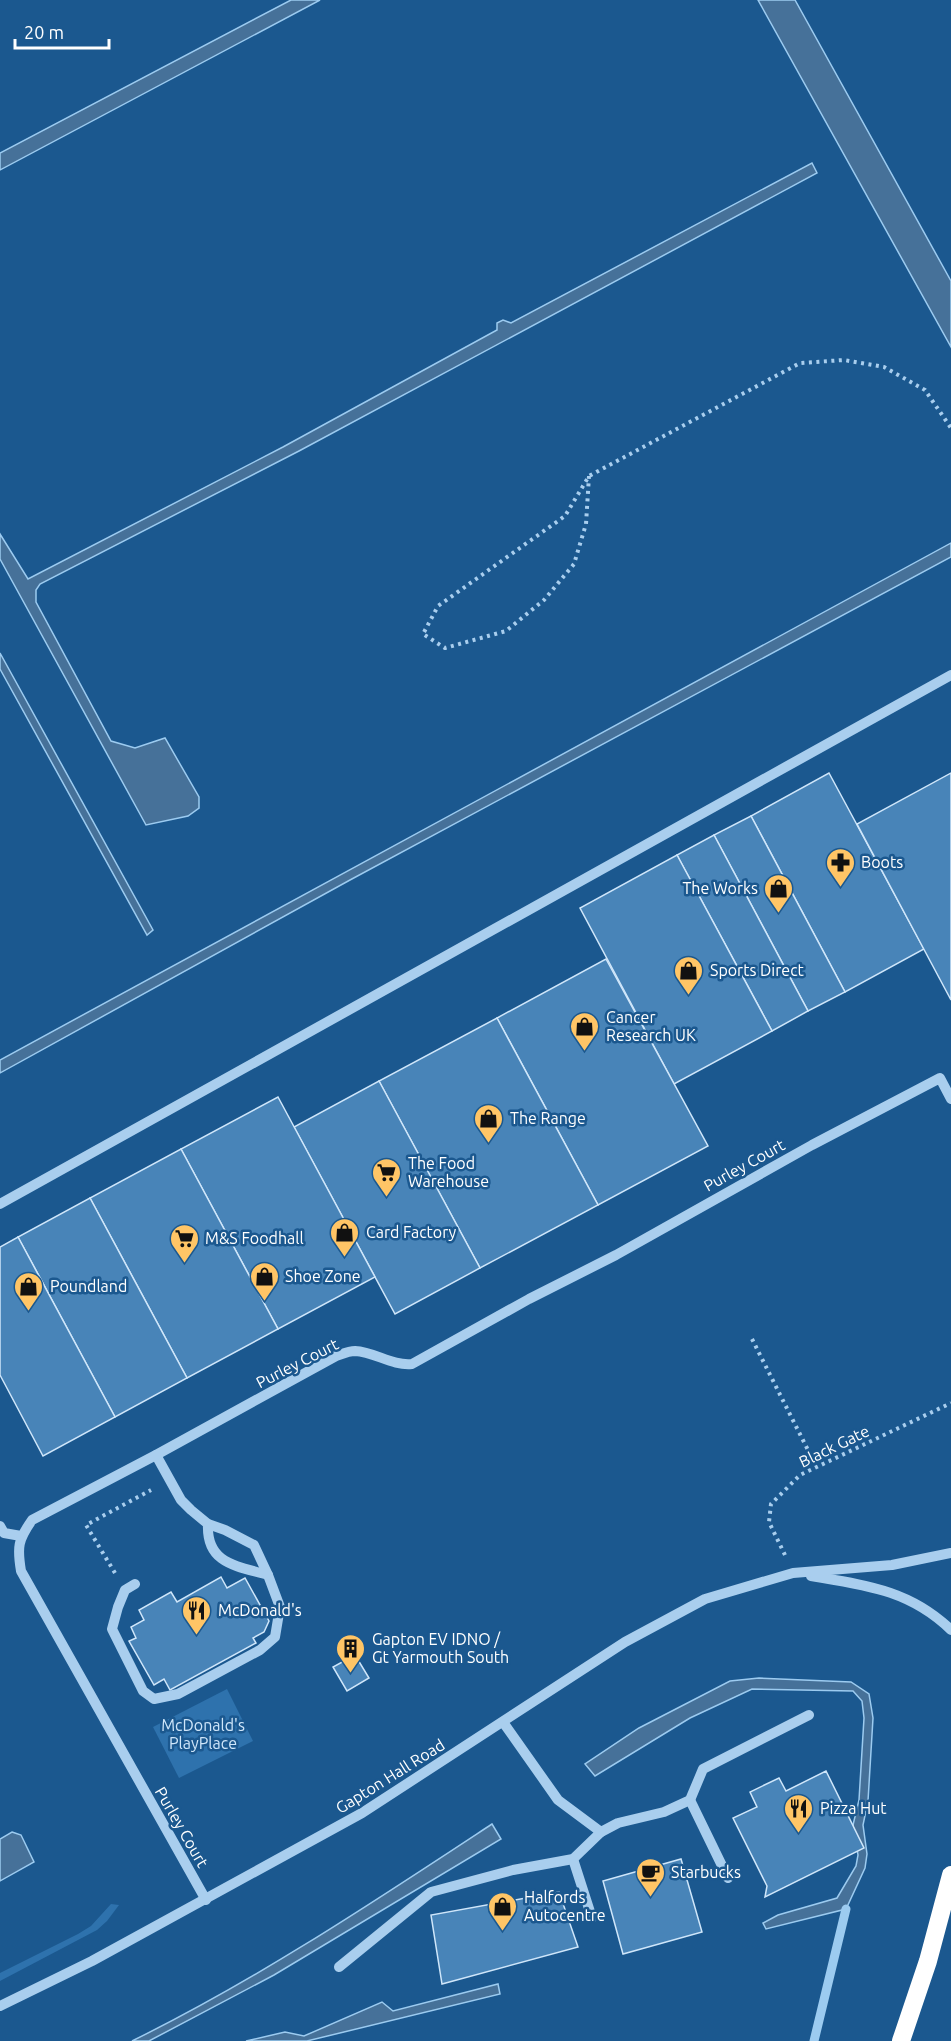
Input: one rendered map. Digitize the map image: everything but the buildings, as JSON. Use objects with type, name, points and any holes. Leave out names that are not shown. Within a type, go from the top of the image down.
[{"type":"highway","points":[[901,2041],[928,1961],[951,1875]]},
{"type":"street","points":[[0,1204],[951,675]]},
{"type":"street","name":"Purley Court","points":[[206,1900],[21,1571],[17,1551],[21,1536],[32,1520],[336,1356],[354,1351],[400,1365],[412,1364],[616,1254],[812,1144],[940,1078],[951,1099]]},
{"type":"street","points":[[130,1587],[117,1607],[112,1629],[143,1691],[154,1699],[178,1694],[260,1650],[275,1637],[280,1607],[254,1545],[208,1524],[181,1500],[156,1455]]},
{"type":"street","points":[[208,1524],[207,1537],[214,1553],[227,1564],[268,1575]]},
{"type":"street","points":[[0,1526],[4,1533],[21,1536]]},
{"type":"street","name":"Gapton Hall Road","points":[[0,2006],[92,1961],[362,1813],[625,1642],[705,1599],[793,1573],[892,1565],[951,1553]]},
{"type":"street","name":"Gapton Hall Road","points":[[793,1573],[868,1586],[915,1602],[951,1630]]},
{"type":"street","points":[[339,1968],[431,1892],[513,1870],[573,1859],[601,1832],[618,1823],[664,1812],[690,1800],[703,1769],[809,1715]]},
{"type":"street","points":[[503,1722],[558,1800],[601,1832]]},
{"type":"street","points":[[690,1800],[728,1878]]},
{"type":"street","points":[[573,1859],[592,1918]]},
{"type":"path","points":[[589,476],[586,524],[574,564],[544,600],[506,631],[485,637],[445,648],[423,634],[438,606],[565,516],[589,476],[800,363],[844,360],[884,367],[925,390],[951,428]]},
{"type":"path","points":[[752,1339],[816,1466]]},
{"type":"path","name":"Black Gate","points":[[793,1573],[769,1522],[771,1504],[800,1475],[816,1466],[951,1403]]},
{"type":"path","points":[[130,1587],[86,1525],[170,1480]]},
{"type":"green space","name":"McDonald's PlayPlace","points":[[227,1689],[253,1741],[179,1778],[153,1727]]},
{"type":"green space","points":[[111,1904],[119,1905],[97,1930],[0,1981],[0,1973],[91,1926]]},
{"type":"shaded area","points":[[291,0],[320,0],[0,170],[0,153]]},
{"type":"shaded area","points":[[758,0],[795,0],[951,281],[951,347]]},
{"type":"shaded area","points":[[812,163],[817,173],[299,451],[40,584],[36,590],[36,602],[111,741],[135,748],[165,738],[199,797],[199,808],[188,816],[146,825],[0,559],[0,534],[28,579],[283,447],[497,330],[497,323],[503,320],[511,323]]},
{"type":"shaded area","points":[[951,543],[951,557],[350,880],[0,1073],[0,1060]]},
{"type":"shaded area","points":[[0,653],[153,930],[147,935],[0,669]]},
{"type":"shaded area","points":[[759,1678],[851,1682],[869,1694],[873,1718],[868,1801],[863,1825],[867,1854],[865,1868],[846,1909],[766,1929],[763,1923],[778,1915],[837,1898],[856,1866],[858,1855],[853,1825],[859,1800],[864,1718],[862,1701],[853,1691],[752,1689],[690,1718],[595,1776],[585,1764],[639,1728],[730,1681]]},
{"type":"shaded area","points":[[492,1824],[501,1839],[274,1975],[149,2041],[132,2041],[225,1992],[270,1965],[360,1910]]},
{"type":"shaded area","points":[[12,1832],[21,1835],[34,1862],[0,1881],[0,1839]]},
{"type":"shaded area","points":[[498,1984],[500,1994],[307,2041],[246,2041],[285,2032],[304,2036],[382,2002],[393,2011]]},
{"type":"waterway","points":[[814,2041],[846,1909]]},
{"type":"place","name":"Boots","points":[[840,888]]},
{"type":"place","name":"The Works","points":[[779,914]]},
{"type":"place","name":"Sports Direct","points":[[689,996]]},
{"type":"place","name":"Cancer Research UK","points":[[585,1052]]},
{"type":"place","name":"The Range","points":[[489,1144]]},
{"type":"place","name":"The Food Warehouse","points":[[387,1198]]},
{"type":"place","name":"Card Factory","points":[[345,1258]]},
{"type":"place","name":"M&S Foodhall","points":[[184,1264]]},
{"type":"place","name":"Shoe Zone","points":[[264,1302]]},
{"type":"place","name":"Poundland","points":[[29,1312]]},
{"type":"place","name":"McDonald's","points":[[197,1636]]},
{"type":"place","name":"Gapton EV IDNO / Gt Yarmouth South","points":[[351,1674]]},
{"type":"place","name":"Pizza Hut","points":[[799,1834]]},
{"type":"place","name":"Starbucks","points":[[650,1898]]},
{"type":"place","name":"Halfords Autocentre","points":[[503,1932]]}]
